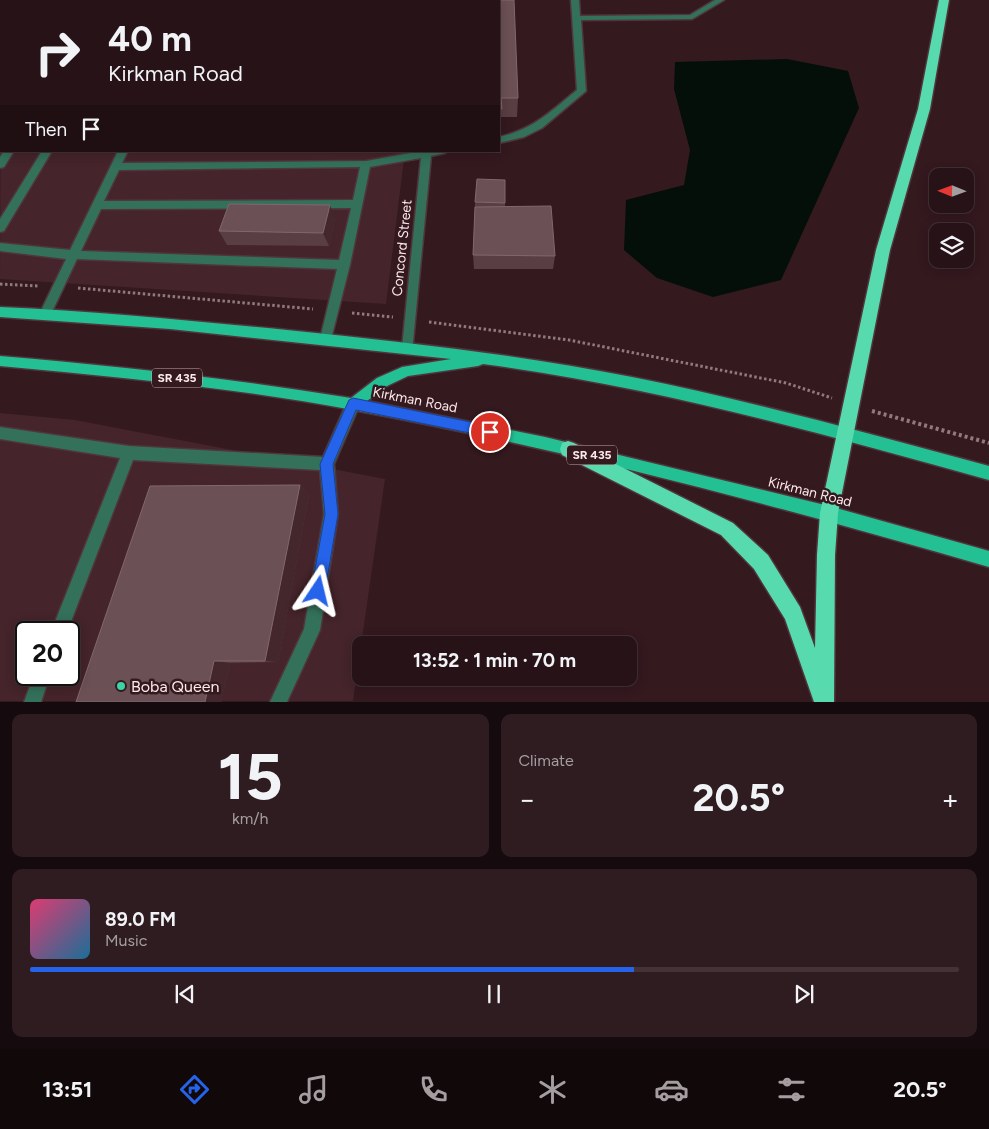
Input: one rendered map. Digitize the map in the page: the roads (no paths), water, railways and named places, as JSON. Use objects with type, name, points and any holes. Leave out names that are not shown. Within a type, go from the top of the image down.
[{"type":"highway","points":[[824,702],[826,555],[829,513],[883,250],[924,109],[944,0]]},
{"type":"highway","points":[[568,449],[727,529],[761,562],[793,614],[824,702]]},
{"type":"main road","points":[[0,312],[175,324],[326,339],[494,359],[630,383],[846,433],[989,473]]},
{"type":"main road","points":[[353,404],[382,382],[407,371],[494,359]]},
{"type":"main road","name":"Kirkman Road","points":[[0,361],[152,375],[261,389],[353,404],[568,449],[829,513],[989,560]]},
{"type":"street","points":[[500,140],[522,135],[539,126],[582,91],[575,0]]},
{"type":"street","points":[[576,18],[692,17],[720,0]]},
{"type":"street","points":[[0,165],[8,152]]},
{"type":"street","points":[[0,228],[46,152]]},
{"type":"street","points":[[45,314],[122,152]]},
{"type":"street","points":[[386,162],[388,152]]},
{"type":"street","points":[[115,168],[366,164],[386,162],[426,153]]},
{"type":"street","name":"Concord Street","points":[[408,348],[426,153]]},
{"type":"street","points":[[326,339],[366,164]]},
{"type":"street","points":[[97,205],[357,204]]},
{"type":"street","points":[[0,247],[73,255],[344,265]]},
{"type":"street","points":[[278,702],[312,630],[332,514],[326,464],[353,404]]},
{"type":"street","points":[[0,433],[129,452],[326,464]]},
{"type":"street","points":[[63,621],[129,452]]},
{"type":"street","points":[[32,702],[38,686]]},
{"type":"place","name":"Boba Queen","points":[[121,686]]}]
